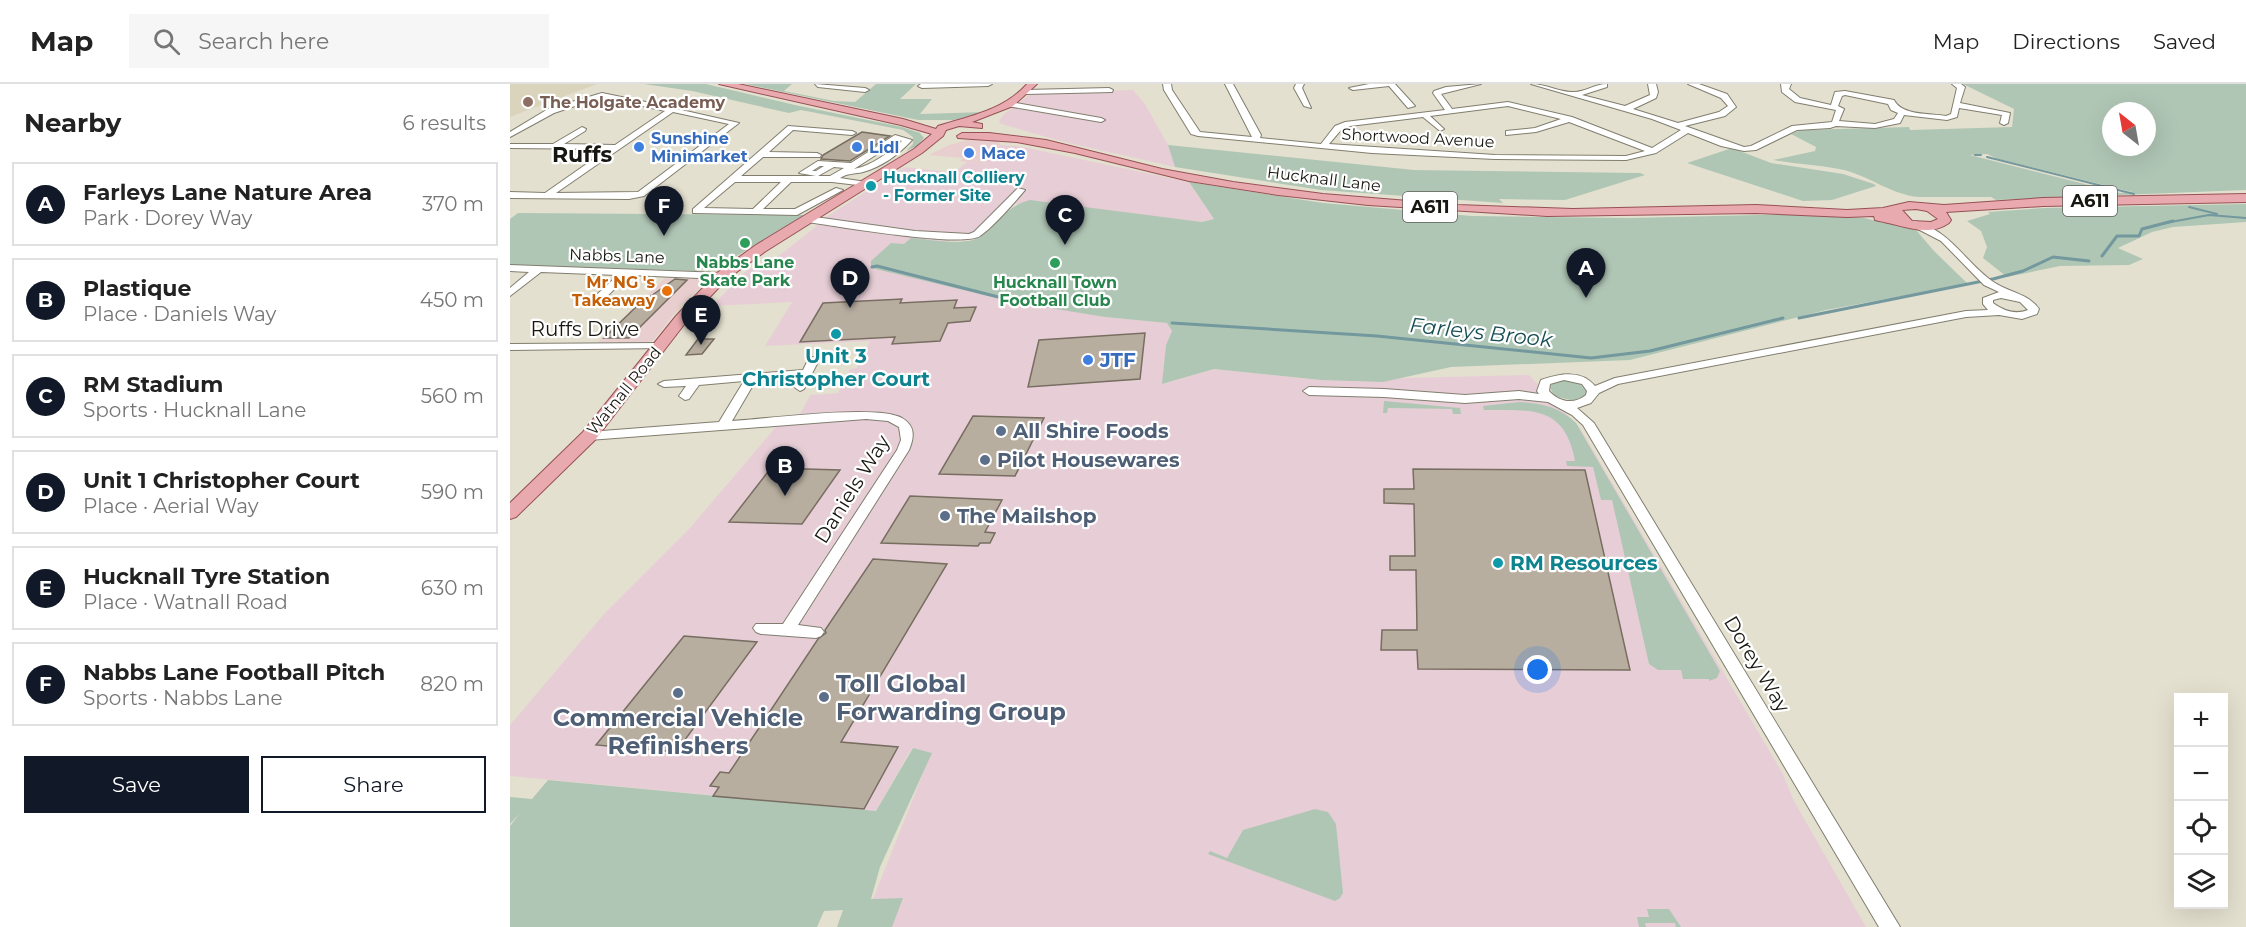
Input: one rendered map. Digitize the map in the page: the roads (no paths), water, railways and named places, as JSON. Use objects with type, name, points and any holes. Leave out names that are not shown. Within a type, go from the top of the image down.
[{"type":"main road","points":[[724,84],[903,122],[958,137],[976,132],[978,126],[1029,88]]},
{"type":"main road","points":[[903,122],[956,123],[997,111]]},
{"type":"main road","name":"Hucknall Lane","points":[[956,123],[971,123],[1028,141],[1188,177],[1303,195],[1382,203],[1547,212],[1754,209],[1877,213],[1908,205],[1944,209],[2043,202],[2246,198]]},
{"type":"main road","name":"Watnall Road","points":[[510,513],[589,436],[695,303],[722,276],[761,248],[918,151],[942,128],[956,123]]},
{"type":"main road","name":"Hucknall Lane","points":[[958,137],[987,136],[1028,141]]},
{"type":"main road","name":"Watnall Road","points":[[918,151],[958,137]]},
{"type":"main road","name":"Hucknall Lane","points":[[1838,212],[1932,226],[1945,221],[1950,216],[1993,206]]},
{"type":"main road","points":[[1925,207],[1940,212],[1945,221]]},
{"type":"main road","points":[[1897,208],[1896,215],[1911,223]]},
{"type":"street","points":[[922,86],[988,84]]},
{"type":"street","name":"Shortwood Avenue","points":[[1167,84],[1168,90],[1194,132],[1372,152],[1506,158],[1607,158],[1641,155],[1653,151],[1678,134],[1691,129]]},
{"type":"street","points":[[1229,84],[1257,135],[1255,140]]},
{"type":"street","points":[[1300,84],[1298,88],[1308,106]]},
{"type":"street","points":[[1353,88],[1389,84],[1412,106]]},
{"type":"street","points":[[1451,112],[1437,93],[1446,89],[1477,84]]},
{"type":"street","points":[[1535,84],[1680,125],[1724,144],[1744,149],[1753,148],[1795,128],[1830,126],[1834,123],[1841,111],[1834,106],[1798,100],[1785,90],[1787,84],[1785,84]]},
{"type":"street","points":[[1626,110],[1653,96],[1653,84]]},
{"type":"street","points":[[1680,125],[1722,114],[1732,107],[1724,96],[1692,84]]},
{"type":"street","points":[[1834,106],[1838,94],[1845,93],[1891,102],[1894,108],[1902,112],[1953,117],[1961,87],[1956,84]]},
{"type":"street","points":[[818,85],[830,85],[850,91],[865,90]]},
{"type":"street","points":[[1573,95],[1604,85]]},
{"type":"street","points":[[1029,88],[1106,88]]},
{"type":"street","points":[[510,135],[551,111],[602,95],[674,108],[735,123],[640,194],[629,196],[510,195]]},
{"type":"street","points":[[1959,101],[2006,113],[2004,123]]},
{"type":"street","points":[[1010,104],[1102,120]]},
{"type":"street","points":[[1323,147],[1342,126],[1508,104],[1569,119],[1653,151]]},
{"type":"street","points":[[547,195],[674,108]]},
{"type":"street","points":[[1834,123],[1890,124],[1897,121],[1902,112]]},
{"type":"street","points":[[1426,116],[1440,129]]},
{"type":"street","points":[[1509,133],[1536,130],[1569,119]]},
{"type":"street","points":[[839,190],[797,212],[696,211],[791,128],[852,133]]},
{"type":"street","points":[[554,147],[582,129]]},
{"type":"street","points":[[832,179],[852,166],[898,137],[908,140],[888,156],[866,169],[843,172]]},
{"type":"street","points":[[510,146],[617,147]]},
{"type":"street","points":[[760,154],[817,155]]},
{"type":"street","points":[[833,164],[852,166]]},
{"type":"street","points":[[731,179],[832,179],[863,184]]},
{"type":"street","points":[[756,211],[789,179]]},
{"type":"street","points":[[808,219],[915,234],[970,237],[977,234],[1017,193],[1030,197]]},
{"type":"street","points":[[1944,239],[1945,221]]},
{"type":"street","points":[[1519,395],[1543,386],[1550,379],[1557,377],[1615,381],[1966,314],[2001,312],[2024,316],[2033,312],[2032,306],[1984,279],[1944,239],[1911,223]]},
{"type":"street","name":"Nabbs Lane","points":[[510,268],[722,276]]},
{"type":"street","points":[[510,293],[540,268]]},
{"type":"street","points":[[594,303],[628,272]]},
{"type":"street","points":[[1984,279],[1989,300],[2001,312]]},
{"type":"street","points":[[1966,314],[2001,295],[2014,296]]},
{"type":"street","name":"Ruffs Drive","points":[[510,347],[660,346]]},
{"type":"street","points":[[800,387],[813,360]]},
{"type":"street","points":[[664,384],[807,373]]},
{"type":"street","points":[[723,426],[752,377]]},
{"type":"street","points":[[1572,377],[1586,382],[1591,395],[1588,423]]},
{"type":"street","points":[[1309,391],[1384,393],[1465,399],[1519,395],[1575,404],[1615,381]]},
{"type":"street","points":[[685,396],[695,382]]},
{"type":"street","points":[[1543,386],[1543,391],[1555,401]]},
{"type":"street","name":"Dorey Way","points":[[1555,401],[1576,412],[1588,423],[1890,927]]},
{"type":"street","name":"Daniels Way","points":[[589,436],[877,415],[898,420],[907,432],[908,438],[903,450],[787,630]]},
{"type":"street","points":[[761,628],[816,632]]},
{"type":"waterway","points":[[1975,155],[1981,155]]},
{"type":"waterway","points":[[1987,157],[2134,194]]},
{"type":"waterway","points":[[2189,207],[2217,214]]},
{"type":"waterway","name":"Farleys Brook","points":[[2166,223],[2209,215],[2246,218]]},
{"type":"waterway","name":"Farleys Brook","points":[[2166,223],[2173,221]]},
{"type":"waterway","name":"Farleys Brook","points":[[2102,256],[2117,236],[2139,236],[2142,229],[2166,223]]},
{"type":"waterway","name":"Farleys Brook","points":[[1799,318],[1993,279],[2023,271],[2053,257],[2089,261]]},
{"type":"waterway","points":[[872,267],[877,266],[1014,301]]},
{"type":"waterway","name":"Farleys Brook","points":[[1172,323],[1377,336],[1591,358],[1650,351],[1783,318]]},
{"type":"place","name":"The Holgate Academy","points":[[528,102]]},
{"type":"place","name":"Sunshine Minimarket","points":[[639,147]]},
{"type":"place","name":"Lidl","points":[[857,147]]},
{"type":"place","name":"Mace","points":[[969,153]]},
{"type":"place","name":"Hucknall Colliery - Former Site","points":[[871,186]]},
{"type":"place","name":"Nabbs Lane Football Pitch","points":[[664,236]]},
{"type":"place","name":"Nabbs Lane Skate Park","points":[[745,243]]},
{"type":"place","name":"RM Stadium","points":[[1065,245]]},
{"type":"place","name":"Hucknall Town Football Club","points":[[1055,263]]},
{"type":"place","name":"Mr NG 's Takeaway","points":[[667,291]]},
{"type":"place","name":"Farleys Lane Nature Area","points":[[1586,298]]},
{"type":"place","name":"Unit 1 Christopher Court","points":[[850,308]]},
{"type":"place","name":"Unit 3 Christopher Court","points":[[836,334]]},
{"type":"place","name":"Hucknall Tyre Station","points":[[701,345]]},
{"type":"place","name":"JTF","points":[[1088,360]]},
{"type":"place","name":"All Shire Foods","points":[[1001,431]]},
{"type":"place","name":"Pilot Housewares","points":[[985,460]]},
{"type":"place","name":"Plastique","points":[[785,496]]},
{"type":"place","name":"The Mailshop","points":[[945,516]]},
{"type":"place","name":"RM Resources","points":[[1498,563]]},
{"type":"place","name":"Commercial Vehicle Refinishers","points":[[678,693]]},
{"type":"place","name":"Toll Global Forwarding Group","points":[[824,697]]},
{"type":"district","name":"Ruffs","points":[[582,154]]}]
